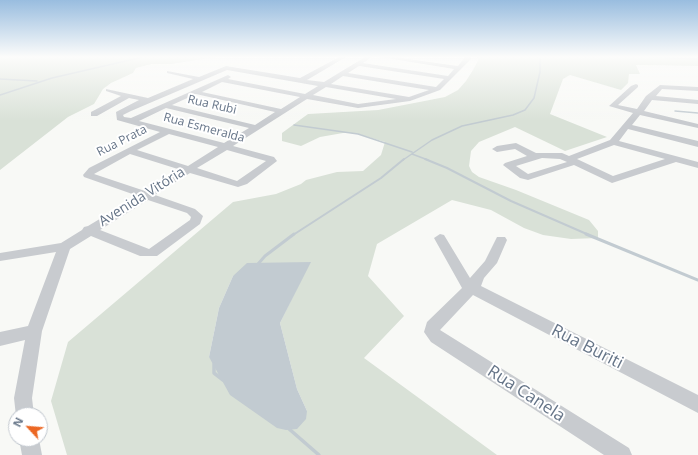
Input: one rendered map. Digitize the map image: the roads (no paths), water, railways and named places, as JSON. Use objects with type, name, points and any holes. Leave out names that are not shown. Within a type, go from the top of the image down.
[{"type":"street","points":[[108,90],[146,100],[118,114],[120,118],[132,121],[225,78]]},
{"type":"street","points":[[292,78],[410,99]]},
{"type":"street","name":"Avenida Vitória","points":[[64,247],[88,230],[334,78]]},
{"type":"street","points":[[368,78],[438,89]]},
{"type":"street","points":[[221,80],[354,106],[410,99],[438,89],[449,78]]},
{"type":"street","points":[[128,109],[200,79]]},
{"type":"street","points":[[695,89],[687,82],[698,82]]},
{"type":"street","points":[[636,86],[633,87],[613,106],[698,126]]},
{"type":"street","points":[[674,159],[609,179],[572,160],[541,154],[508,166],[528,177],[572,160],[613,142],[649,98],[660,87],[695,89]]},
{"type":"street","points":[[194,92],[281,111]]},
{"type":"street","points":[[94,114],[128,95]]},
{"type":"street","points":[[649,98],[698,102]]},
{"type":"street","name":"Rua Rubi","points":[[165,106],[254,127]]},
{"type":"street","name":"Rua Esmeralda","points":[[132,121],[271,159],[272,161],[251,178],[238,184],[188,168]]},
{"type":"street","points":[[626,126],[698,144]]},
{"type":"street","name":"Rua Prata","points":[[144,195],[88,175],[92,170],[168,131]]},
{"type":"street","points":[[613,142],[698,166]]},
{"type":"street","points":[[497,149],[516,144],[534,156]]},
{"type":"street","points":[[129,151],[188,168]]},
{"type":"street","points":[[88,230],[145,253],[155,252],[191,226],[197,218],[195,213],[144,195]]},
{"type":"street","points":[[440,238],[473,289]]},
{"type":"street","points":[[473,289],[478,276],[490,263],[501,240]]},
{"type":"street","points":[[0,257],[64,247],[34,331],[23,398],[24,407]]},
{"type":"street","name":"Rua Canela","points":[[473,289],[433,326],[432,332],[437,337],[622,455]]},
{"type":"street","name":"Rua Buriti","points":[[473,289],[698,404]]},
{"type":"street","points":[[0,339],[34,331]]},
{"type":"waterway","points":[[0,95],[51,78]]},
{"type":"waterway","points":[[403,160],[432,140],[462,126],[513,115],[525,110],[534,98],[539,78]]},
{"type":"waterway","points":[[0,79],[37,81]]},
{"type":"waterway","points":[[675,111],[698,113]]},
{"type":"waterway","points":[[294,125],[358,134],[412,152]]},
{"type":"waterway","points":[[412,154],[428,160]]},
{"type":"waterway","points":[[293,235],[381,178],[404,159]]},
{"type":"waterway","points":[[425,159],[447,168],[511,201],[589,235]]},
{"type":"waterway","points":[[258,264],[265,256],[294,234]]},
{"type":"waterway","points":[[586,234],[698,280]]},
{"type":"waterway","points":[[214,364],[214,373],[223,380]]},
{"type":"waterway","points":[[288,428],[319,455]]}]
